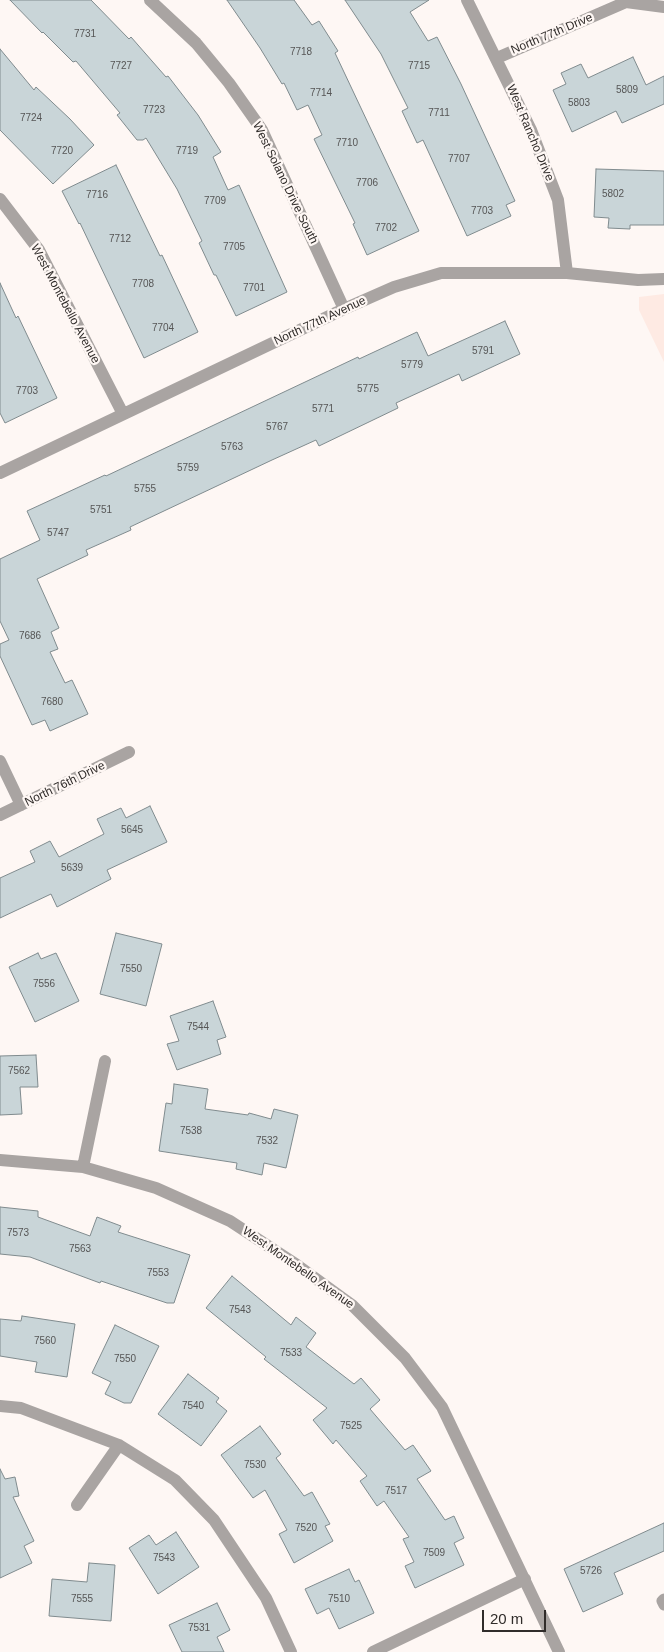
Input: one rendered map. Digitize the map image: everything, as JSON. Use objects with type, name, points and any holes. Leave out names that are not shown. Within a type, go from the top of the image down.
[{"type":"street","name":"West Solano Drive South","points":[[150,0],[196,43],[229,82],[262,130],[344,309]]},
{"type":"street","name":"West Rancho Drive","points":[[467,0],[532,130],[558,200],[567,273]]},
{"type":"street","name":"North 77th Drive","points":[[497,58],[626,2],[664,7]]},
{"type":"street","name":"West Montebello Avenue","points":[[0,199],[39,250],[122,414]]},
{"type":"street","name":"North 77th Avenue","points":[[0,473],[344,309],[394,287],[441,273],[567,273],[638,280],[664,279]]},
{"type":"street","name":"North 76th Drive","points":[[0,815],[129,752]]},
{"type":"street","points":[[0,761],[21,805]]},
{"type":"street","points":[[83,1167],[105,1061]]},
{"type":"street","name":"West Montebello Avenue","points":[[0,1160],[83,1167],[156,1188],[230,1220],[352,1305],[405,1358],[442,1407],[560,1652]]},
{"type":"street","points":[[0,1406],[20,1408],[119,1445],[174,1480],[214,1520],[266,1598],[291,1652]]},
{"type":"street","points":[[78,1505],[119,1445]]},
{"type":"street","points":[[373,1652],[525,1579]]},
{"type":"lane","points":[[664,1599],[662,1601],[664,1605]]},
{"type":"shaded area","points":[[664,294],[664,362],[639,310],[639,297]]},
{"type":"building","points":[[10,0],[91,0],[129,39],[131,37],[166,77],[168,76],[198,115],[221,152],[213,157],[228,190],[239,185],[287,292],[236,316],[199,243],[202,241],[177,189],[146,138],[137,140],[117,115],[120,113],[76,61],[73,62]]},
{"type":"building","points":[[227,0],[294,0],[312,25],[319,21],[338,51],[335,53],[419,231],[367,255],[353,224],[355,223],[314,139],[322,135],[308,105],[297,110],[284,83],[282,84]]},
{"type":"building","points":[[345,0],[429,0],[410,12],[428,41],[437,37],[461,84],[515,201],[506,205],[511,216],[467,236],[423,140],[417,143],[402,111],[408,108],[381,54]]},
{"type":"building","points":[[0,49],[34,90],[36,87],[94,145],[53,184],[0,130]]},
{"type":"building","points":[[633,57],[646,85],[664,76],[664,104],[622,123],[616,111],[572,132],[553,90],[566,84],[561,73],[581,64],[588,78]]},
{"type":"building","points":[[116,165],[160,256],[162,255],[198,332],[144,358],[80,223],[62,191]]},
{"type":"building","points":[[596,169],[664,171],[664,225],[630,225],[630,229],[608,228],[609,218],[594,217]]},
{"type":"building","points":[[0,283],[57,398],[5,423],[0,413]]},
{"type":"building","points":[[505,321],[520,354],[462,381],[459,374],[396,403],[398,408],[319,446],[316,440],[272,460],[130,527],[131,530],[86,550],[88,555],[37,579],[59,628],[51,632],[58,649],[50,652],[65,683],[72,680],[88,714],[50,731],[45,720],[32,725],[0,656],[0,644],[9,640],[0,621],[0,559],[40,540],[27,511],[106,476],[358,357],[359,359],[417,332],[428,356]]},
{"type":"building","points":[[150,806],[167,842],[107,870],[111,879],[57,907],[51,894],[0,918],[0,878],[35,862],[30,851],[50,841],[59,857],[104,834],[97,819],[121,808],[126,818]]},
{"type":"building","points":[[116,933],[162,944],[146,1006],[100,994]]},
{"type":"building","points":[[38,953],[41,959],[56,953],[79,1001],[35,1022],[9,967]]},
{"type":"building","points":[[213,1001],[226,1037],[217,1040],[221,1054],[177,1070],[167,1044],[179,1041],[170,1016]]},
{"type":"building","points":[[36,1055],[38,1087],[20,1087],[22,1114],[0,1115],[0,1056]]},
{"type":"building","points":[[174,1084],[208,1089],[205,1109],[248,1115],[249,1113],[271,1119],[274,1109],[298,1115],[286,1168],[264,1163],[262,1175],[236,1169],[237,1163],[159,1151],[166,1103],[172,1104]]},
{"type":"building","points":[[0,1207],[38,1211],[38,1217],[90,1236],[97,1217],[121,1226],[118,1232],[190,1255],[174,1303],[167,1303],[101,1281],[100,1283],[30,1257],[0,1254]]},
{"type":"building","points":[[232,1276],[291,1325],[296,1317],[316,1333],[306,1347],[354,1384],[361,1378],[380,1400],[370,1409],[405,1450],[413,1445],[431,1471],[417,1479],[445,1520],[454,1516],[464,1538],[454,1543],[464,1565],[415,1588],[405,1566],[414,1562],[403,1539],[409,1537],[384,1501],[377,1506],[360,1481],[367,1476],[336,1440],[333,1444],[313,1420],[327,1408],[264,1359],[266,1357],[206,1308]]},
{"type":"building","points":[[22,1316],[75,1324],[67,1377],[35,1372],[37,1362],[0,1356],[0,1319],[21,1321]]},
{"type":"building","points":[[115,1325],[159,1346],[131,1403],[124,1403],[105,1394],[111,1382],[92,1373]]},
{"type":"building","points":[[188,1374],[219,1398],[216,1402],[227,1411],[201,1446],[158,1414]]},
{"type":"building","points":[[260,1426],[281,1454],[276,1458],[304,1496],[312,1492],[330,1524],[325,1526],[333,1541],[294,1563],[279,1534],[287,1530],[265,1490],[253,1498],[221,1455]]},
{"type":"building","points":[[0,1469],[5,1479],[15,1477],[19,1496],[13,1497],[34,1541],[24,1546],[32,1563],[0,1578]]},
{"type":"building","points":[[664,1523],[664,1551],[614,1573],[623,1594],[583,1612],[564,1569]]},
{"type":"building","points":[[176,1532],[199,1567],[158,1594],[129,1548],[149,1535],[156,1545]]},
{"type":"building","points":[[89,1563],[115,1565],[111,1621],[49,1616],[52,1579],[87,1582]]},
{"type":"building","points":[[349,1569],[355,1582],[359,1580],[374,1613],[339,1629],[329,1608],[317,1614],[305,1589]]},
{"type":"building","points":[[217,1603],[230,1630],[217,1637],[224,1652],[182,1652],[169,1625]]}]
